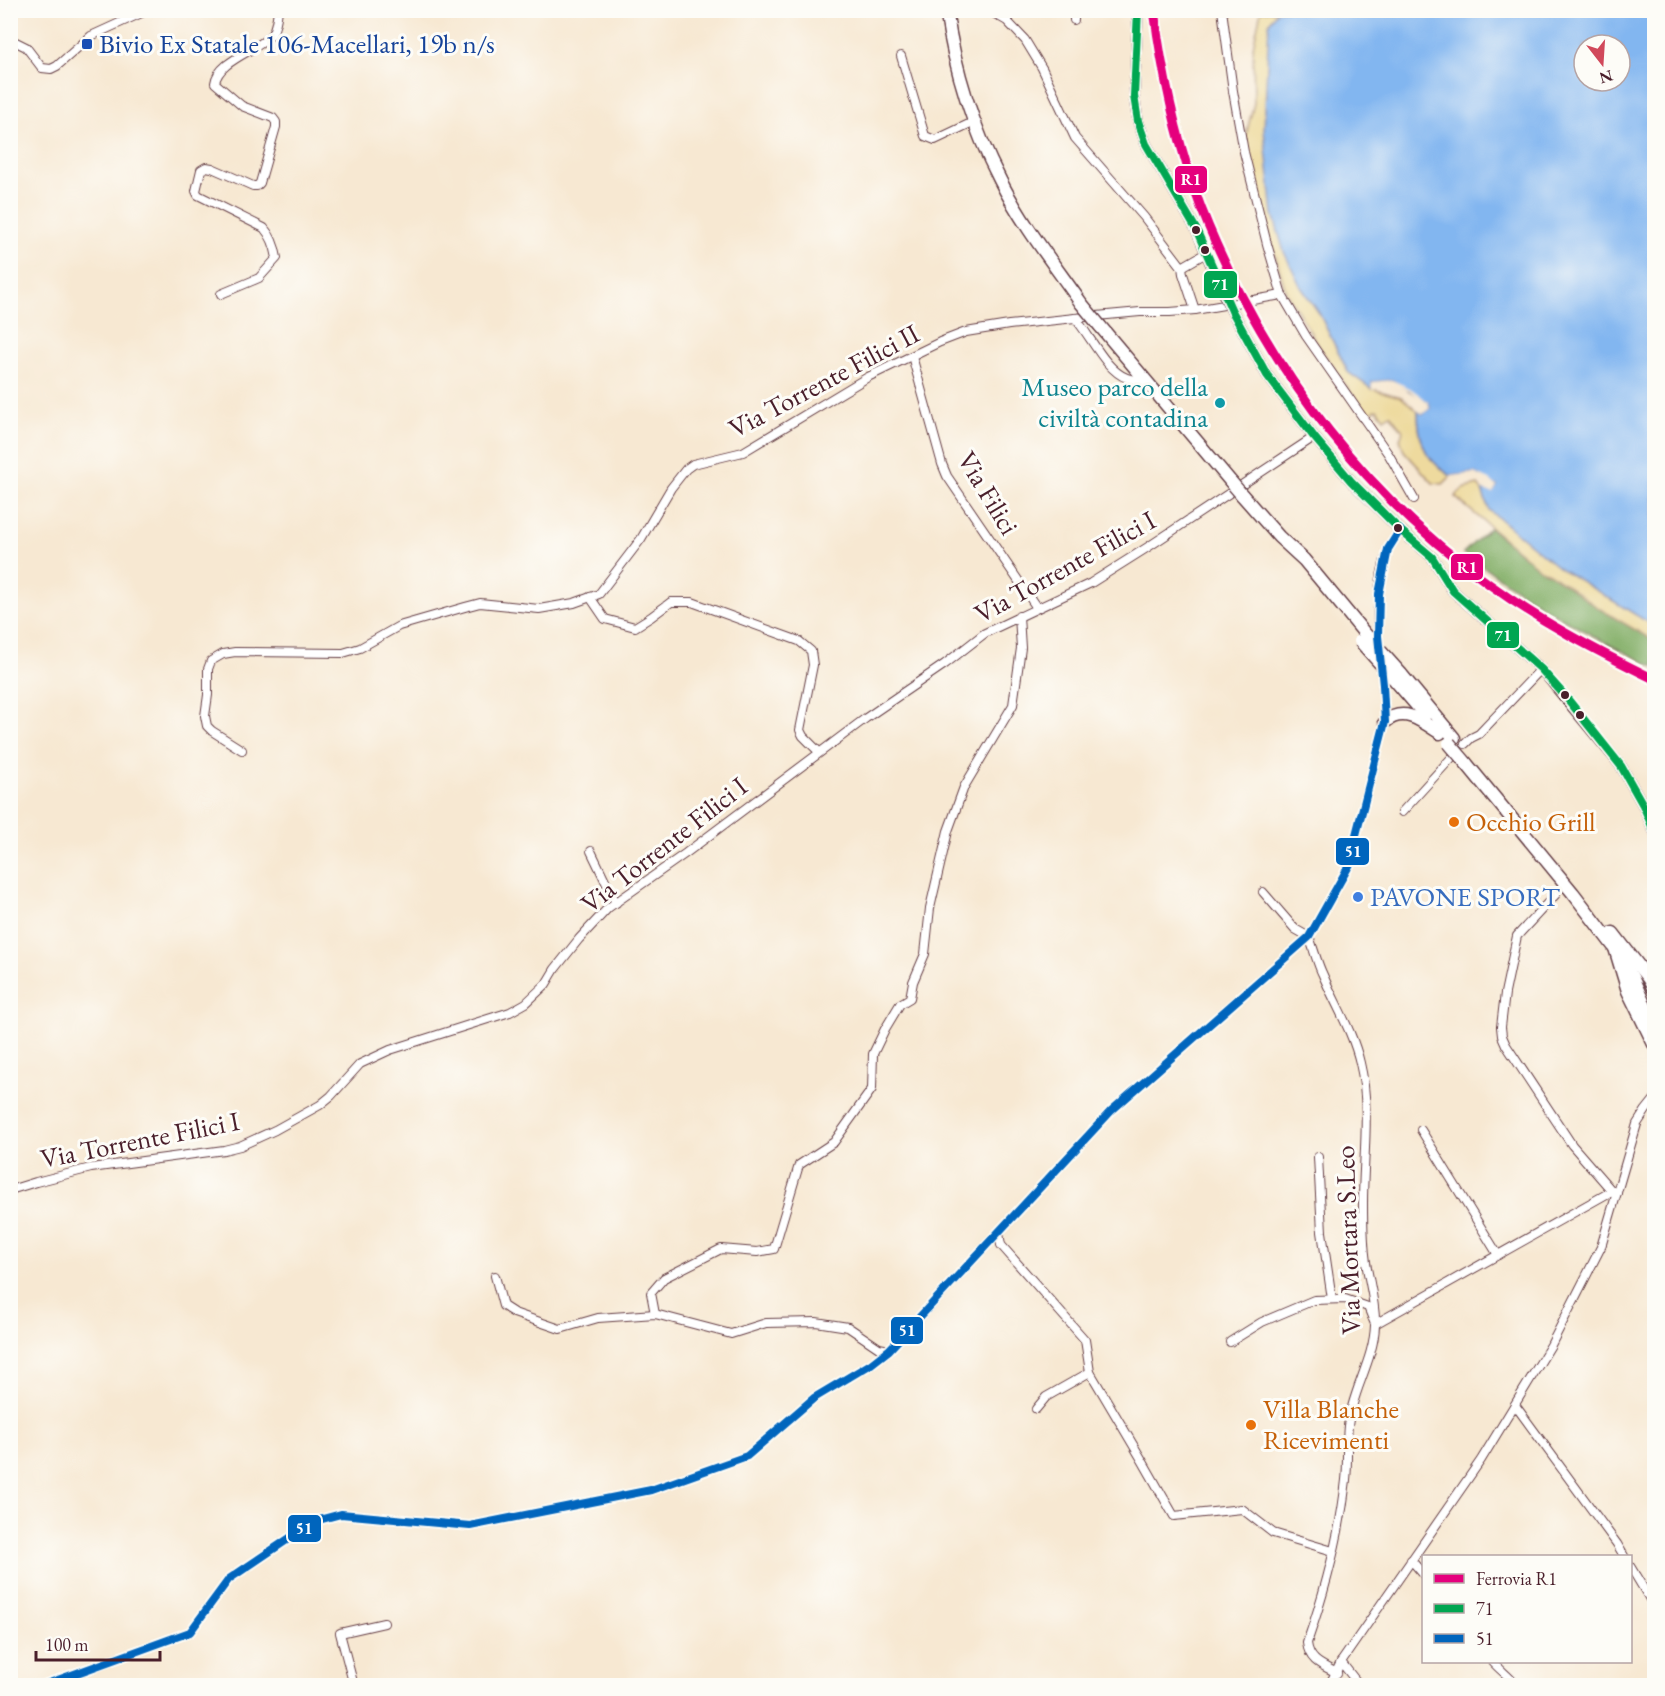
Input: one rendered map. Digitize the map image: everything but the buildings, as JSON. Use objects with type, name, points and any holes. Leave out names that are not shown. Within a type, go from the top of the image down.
[{"type":"main road","points":[[946,10],[953,57],[973,122],[999,180],[1040,245],[1081,303],[1133,373],[1147,381],[1242,495],[1304,561],[1363,638],[1456,742],[1468,760],[1580,889],[1618,946],[1654,1011]]},
{"type":"main road","points":[[1398,677],[1440,733]]},
{"type":"main road","points":[[1388,719],[1401,714],[1410,716],[1456,742]]},
{"type":"main road","points":[[1618,946],[1648,978],[1654,989]]},
{"type":"main road","points":[[1618,946],[1654,1026]]},
{"type":"main road","points":[[1618,946],[1628,991],[1654,1044]]},
{"type":"street","points":[[120,10],[123,21]]},
{"type":"street","points":[[10,39],[26,47],[42,68],[51,69],[91,36],[148,10]]},
{"type":"street","points":[[221,294],[259,278],[277,258],[271,236],[264,228],[198,195],[196,191],[201,170],[206,167],[253,186],[260,183],[276,122],[273,118],[242,106],[215,83],[216,77],[235,58],[271,35],[278,10]]},
{"type":"street","points":[[988,10],[1007,21],[1025,40],[1042,68],[1075,138],[1144,217],[1182,267],[1195,310]]},
{"type":"street","points":[[1006,10],[1007,21]]},
{"type":"street","points":[[1074,10],[1074,20]]},
{"type":"street","points":[[1138,10],[1134,96],[1138,121],[1146,144],[1196,230],[1224,295],[1267,375],[1351,481],[1400,530],[1432,557],[1453,591],[1541,669],[1621,766],[1643,805],[1654,831]]},
{"type":"street","points":[[1222,10],[1246,163],[1282,295],[1306,336],[1389,455],[1414,499]]},
{"type":"street","points":[[901,56],[925,136],[935,140],[973,122]]},
{"type":"street","points":[[1182,267],[1206,254]]},
{"type":"street","name":"Via Torrente Filici II","points":[[242,750],[212,731],[207,726],[205,716],[208,669],[211,661],[223,654],[235,652],[343,653],[360,648],[399,626],[480,603],[539,609],[574,603],[599,594],[641,539],[671,488],[693,464],[743,452],[868,377],[966,332],[1075,318],[1195,310],[1282,295]]},
{"type":"street","points":[[1075,318],[1103,360],[1126,378],[1133,373]]},
{"type":"street","name":"Via Filici","points":[[912,356],[947,476],[1037,608]]},
{"type":"street","name":"Via Torrente Filici I","points":[[10,1190],[91,1168],[240,1146],[320,1105],[360,1064],[390,1050],[510,1012],[526,1003],[546,984],[579,939],[608,908],[686,853],[866,718],[945,664],[985,633],[1090,583],[1314,437]]},
{"type":"street","points":[[26,1686],[44,1685],[190,1632],[230,1579],[315,1521],[341,1514],[470,1526],[651,1490],[747,1456],[814,1398],[871,1364],[889,1350],[1111,1110],[1309,937],[1350,864],[1388,719],[1378,636],[1379,594],[1388,549],[1400,530]]},
{"type":"street","points":[[590,597],[605,619],[635,627],[671,602],[692,602],[799,641],[811,651],[813,665],[800,730],[802,736],[819,752]]},
{"type":"street","points":[[655,1314],[651,1293],[664,1278],[721,1249],[757,1252],[774,1249],[799,1166],[834,1142],[872,1089],[873,1054],[900,1004],[910,999],[913,982],[925,954],[930,908],[948,831],[964,787],[1013,705],[1021,648],[1019,616]]},
{"type":"street","points":[[1456,742],[1479,734],[1541,669]]},
{"type":"street","points":[[1402,812],[1454,755]]},
{"type":"street","points":[[591,851],[616,903]]},
{"type":"street","points":[[1263,892],[1295,929],[1309,937]]},
{"type":"street","points":[[1556,894],[1517,936],[1505,993],[1502,1036],[1506,1046],[1572,1145],[1614,1192]]},
{"type":"street","name":"Via Mortara S.Leo","points":[[1309,937],[1360,1061],[1366,1118],[1363,1232],[1375,1324],[1372,1348],[1348,1425],[1346,1481],[1340,1522],[1307,1643],[1313,1660],[1337,1673]]},
{"type":"street","points":[[1329,1686],[1341,1662],[1481,1460],[1551,1345],[1601,1247],[1614,1192],[1637,1124],[1654,1100]]},
{"type":"street","points":[[1646,1110],[1654,1105]]},
{"type":"street","points":[[1421,1130],[1498,1255]]},
{"type":"street","points":[[1318,1157],[1322,1232],[1332,1299]]},
{"type":"street","points":[[1230,1342],[1262,1322],[1314,1300],[1345,1299],[1368,1307],[1375,1324],[1614,1192]]},
{"type":"street","points":[[999,1233],[1001,1245],[1085,1340],[1090,1372],[1174,1516],[1242,1509],[1273,1533],[1333,1551]]},
{"type":"street","points":[[495,1276],[502,1306],[514,1313],[560,1329],[598,1318],[655,1314],[730,1334],[766,1323],[816,1322],[849,1327],[879,1348],[889,1350]]},
{"type":"street","points":[[1036,1409],[1046,1397],[1090,1372]]},
{"type":"street","points":[[1515,1405],[1623,1555]]},
{"type":"street","points":[[1411,1560],[1422,1573]]},
{"type":"street","points":[[1632,1569],[1654,1606]]},
{"type":"street","points":[[354,1686],[340,1633],[384,1623]]},
{"type":"street","points":[[1341,1662],[1360,1686]]},
{"type":"street","points":[[1494,1663],[1500,1670],[1505,1671],[1517,1686]]},
{"type":"green space","points":[[1490,528],[1541,570],[1654,641],[1654,667],[1546,609],[1463,553]]},
{"type":"sand","points":[[1261,11],[1278,11],[1269,23],[1301,287],[1319,313],[1348,372],[1372,389],[1401,397],[1418,411],[1420,432],[1427,453],[1451,476],[1443,484],[1433,483],[1404,451],[1400,439],[1403,431],[1390,414],[1384,418],[1377,409],[1370,413],[1361,407],[1320,348],[1286,292],[1245,139],[1254,103],[1253,47]]},
{"type":"sand","points":[[1478,485],[1489,510],[1558,567],[1654,626],[1654,641],[1541,570],[1455,497],[1463,489]]},
{"type":"water","points":[[1278,10],[1654,11],[1654,626],[1558,567],[1489,510],[1482,490],[1493,492],[1497,486],[1474,473],[1451,476],[1438,466],[1427,453],[1420,432],[1418,411],[1423,414],[1430,408],[1428,402],[1392,380],[1372,382],[1372,389],[1348,372],[1319,313],[1301,287],[1284,252],[1273,214],[1264,130],[1269,23]]},
{"type":"pier","points":[[1392,380],[1421,396],[1428,402],[1430,408],[1423,414],[1418,411],[1416,409],[1423,410],[1427,407],[1425,404],[1409,390],[1392,383],[1375,385],[1375,390],[1372,389],[1372,382]]},
{"type":"pier","points":[[1474,473],[1497,486],[1493,493],[1482,490],[1481,487],[1492,489],[1493,487],[1473,476],[1449,478]]},
{"type":"rail line","name":"R1","points":[[1154,10],[1175,124],[1195,191],[1215,242],[1263,334],[1317,415],[1379,488],[1450,554],[1529,611],[1590,647],[1654,679]]},
{"type":"transit line","name":"71","points":[[1138,10],[1134,96],[1138,121],[1146,144],[1196,229],[1232,311],[1267,375],[1351,481],[1400,530],[1432,557],[1453,591],[1541,669],[1566,697],[1621,766],[1643,805],[1654,831]]},
{"type":"transit line","name":"51","points":[[26,1686],[44,1685],[190,1632],[229,1579],[315,1521],[341,1514],[470,1526],[651,1490],[747,1456],[814,1398],[871,1364],[889,1350],[1111,1111],[1309,937],[1350,864],[1385,722],[1378,636],[1379,594],[1388,549],[1400,530]]},
{"type":"place","name":"Bivio Ex Statale 106-Macellari, 19b n/s","points":[[87,44]]},
{"type":"place","name":"Museo parco della civiltà contadina","points":[[1220,403]]},
{"type":"place","name":"Occhio Grill","points":[[1454,822]]},
{"type":"place","name":"PAVONE SPORT","points":[[1358,897]]},
{"type":"place","name":"Villa Blanche Ricevimenti","points":[[1251,1425]]}]
